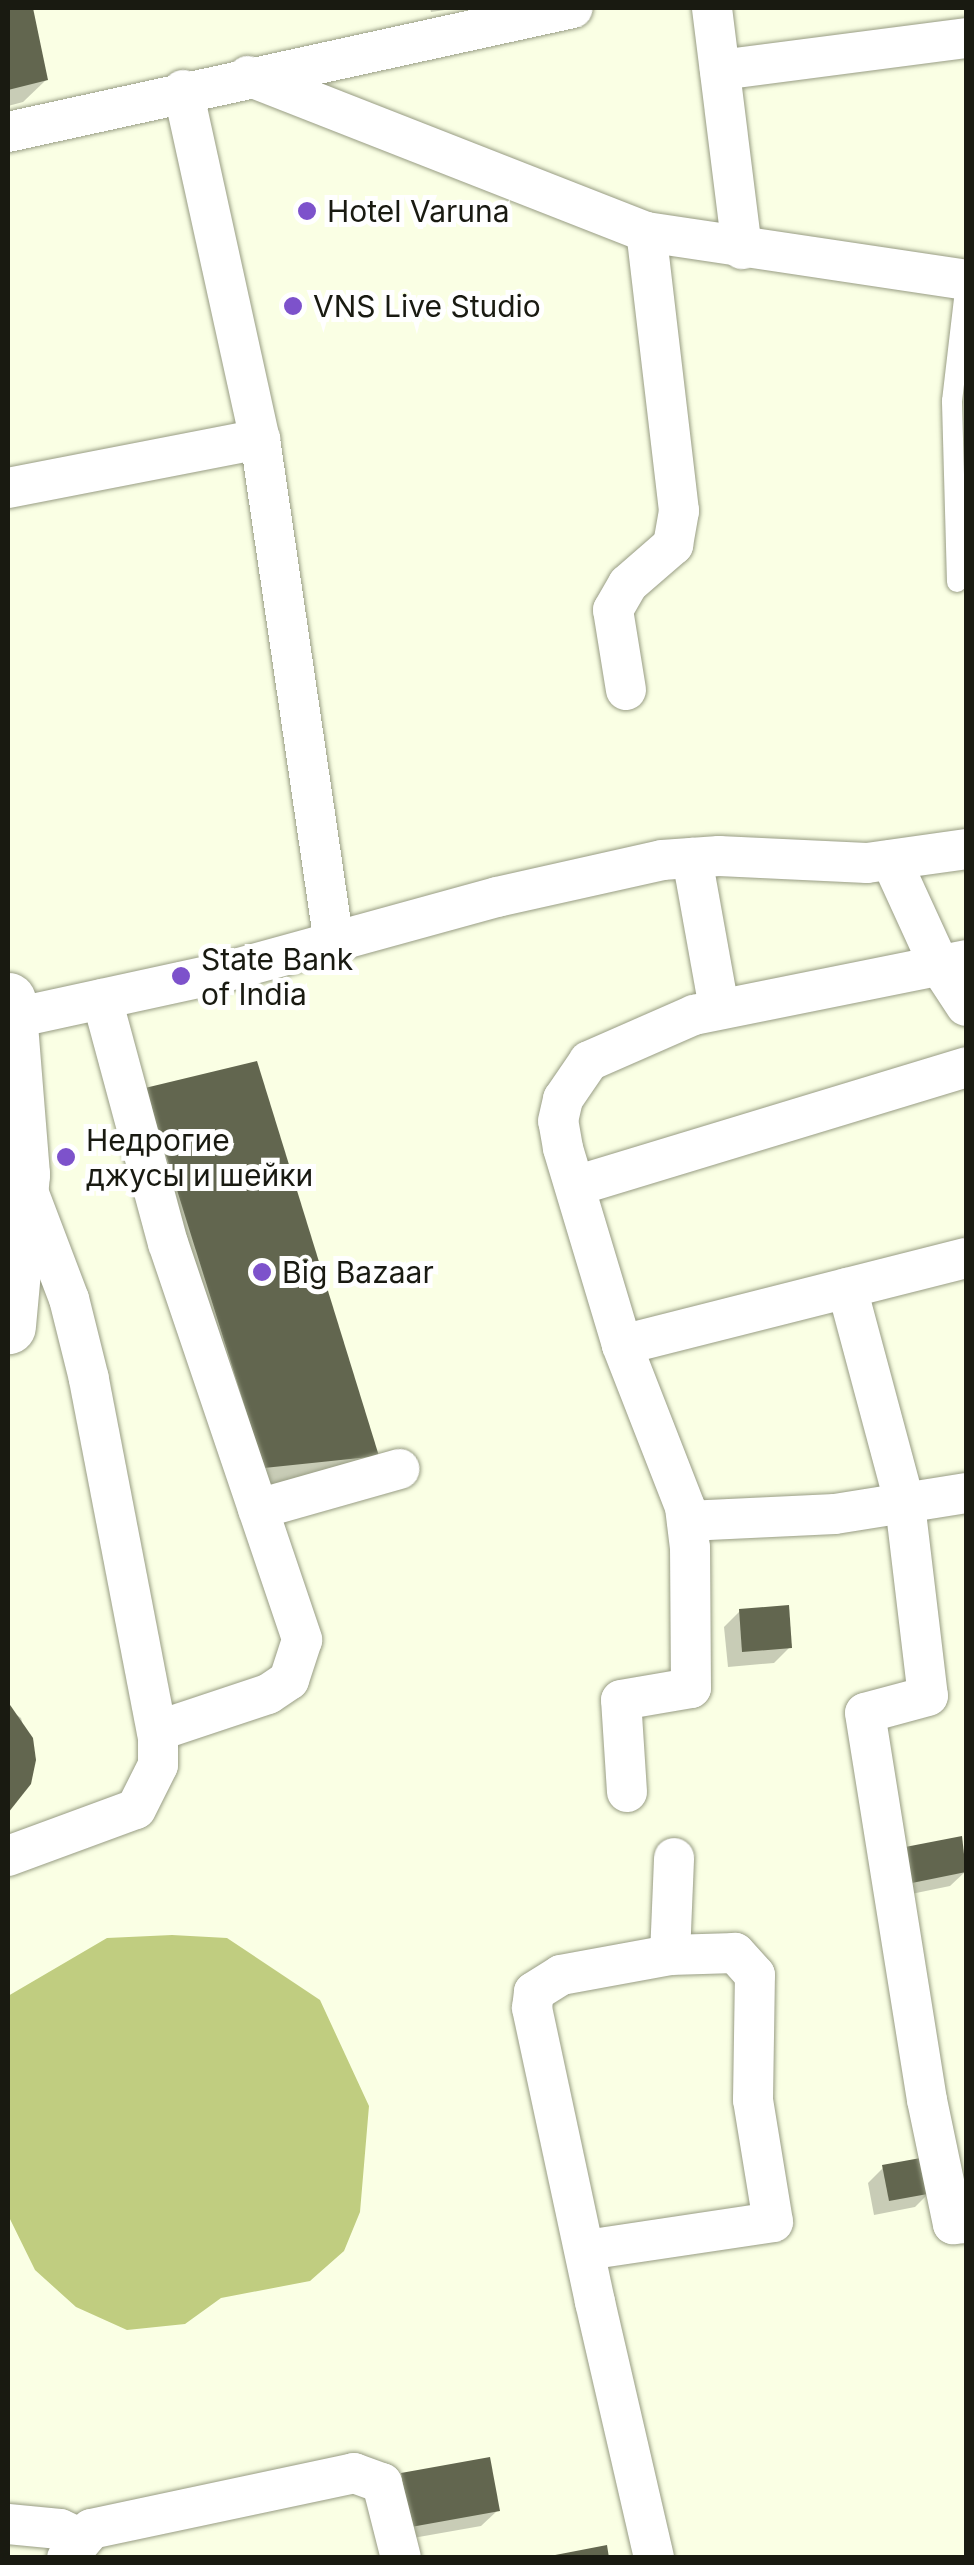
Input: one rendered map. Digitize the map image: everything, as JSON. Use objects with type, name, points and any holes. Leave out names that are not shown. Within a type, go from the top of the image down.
[{"type":"street","points":[[8,132],[248,76],[424,22],[572,8]]},
{"type":"street","points":[[712,8],[742,249]]},
{"type":"street","points":[[720,70],[966,38]]},
{"type":"street","points":[[248,76],[646,232],[966,281]]},
{"type":"street","points":[[184,90],[260,439],[334,944]]},
{"type":"street","points":[[626,690],[613,610],[628,584],[673,545],[680,511],[646,232]]},
{"type":"street","points":[[8,488],[260,439]]},
{"type":"street","points":[[8,1326],[22,1174],[9,1040],[102,999],[334,944],[496,897],[692,858],[808,865],[891,860],[966,849]]},
{"type":"street","points":[[692,858],[718,1008]]},
{"type":"street","points":[[891,860],[953,962],[966,1006]]},
{"type":"street","points":[[627,1792],[621,1700],[691,1688],[694,1590],[687,1521],[622,1345],[558,1121],[574,1076],[614,1047],[718,1008],[953,962]]},
{"type":"street","points":[[102,999],[168,1243],[302,1640],[289,1680],[268,1694],[156,1731]]},
{"type":"street","points":[[575,1186],[966,1067]]},
{"type":"street","points":[[8,1856],[136,1809],[158,1765],[156,1731],[90,1379],[69,1299],[22,1174]]},
{"type":"street","points":[[622,1345],[966,1258]]},
{"type":"street","points":[[847,1288],[905,1504],[928,1696],[865,1712],[931,2118],[953,2224],[966,2223]]},
{"type":"street","points":[[258,1509],[399,1469]]},
{"type":"street","points":[[687,1521],[905,1504],[966,1493]]},
{"type":"street","points":[[670,1955],[674,1858]]},
{"type":"street","points":[[586,2250],[773,2222],[753,2100],[755,1974],[735,1953],[670,1955],[561,1975],[534,1992],[586,2250],[654,2558]]},
{"type":"street","points":[[8,2524],[60,2528],[73,2548],[91,2530],[238,2493],[354,2474],[382,2483],[401,2558]]},
{"type":"lane","points":[[958,582],[952,402],[966,281]]},
{"type":"shaded area","points":[[107,1938],[227,1938],[320,2000],[369,2106],[360,2212],[344,2251],[310,2281],[221,2298],[185,2324],[127,2330],[76,2307],[35,2270],[8,2215],[8,1996]]},
{"type":"building","points":[[8,8],[33,8],[48,80],[8,90]]},
{"type":"building","name":"Big Bazaar","points":[[257,1061],[379,1456],[264,1468],[145,1088]]},
{"type":"building","points":[[789,1605],[792,1648],[742,1652],[739,1609]]},
{"type":"building","points":[[8,1702],[33,1738],[36,1760],[31,1784],[8,1813]]},
{"type":"building","points":[[962,1836],[966,1872],[902,1885],[895,1849]]},
{"type":"building","points":[[926,2157],[933,2193],[889,2201],[882,2165]]},
{"type":"building","points":[[490,2457],[500,2511],[411,2527],[401,2473]]},
{"type":"building","points":[[607,2545],[609,2558],[550,2558],[550,2556]]},
{"type":"place","name":"Hotel Varuna","points":[[307,211]]},
{"type":"place","name":"VNS Live Studio","points":[[293,306]]},
{"type":"place","name":"State Bank of India","points":[[181,976]]},
{"type":"place","name":"Недрогие джусы и шейки","points":[[66,1157]]},
{"type":"place","name":"Big Bazaar","points":[[262,1272]]}]
